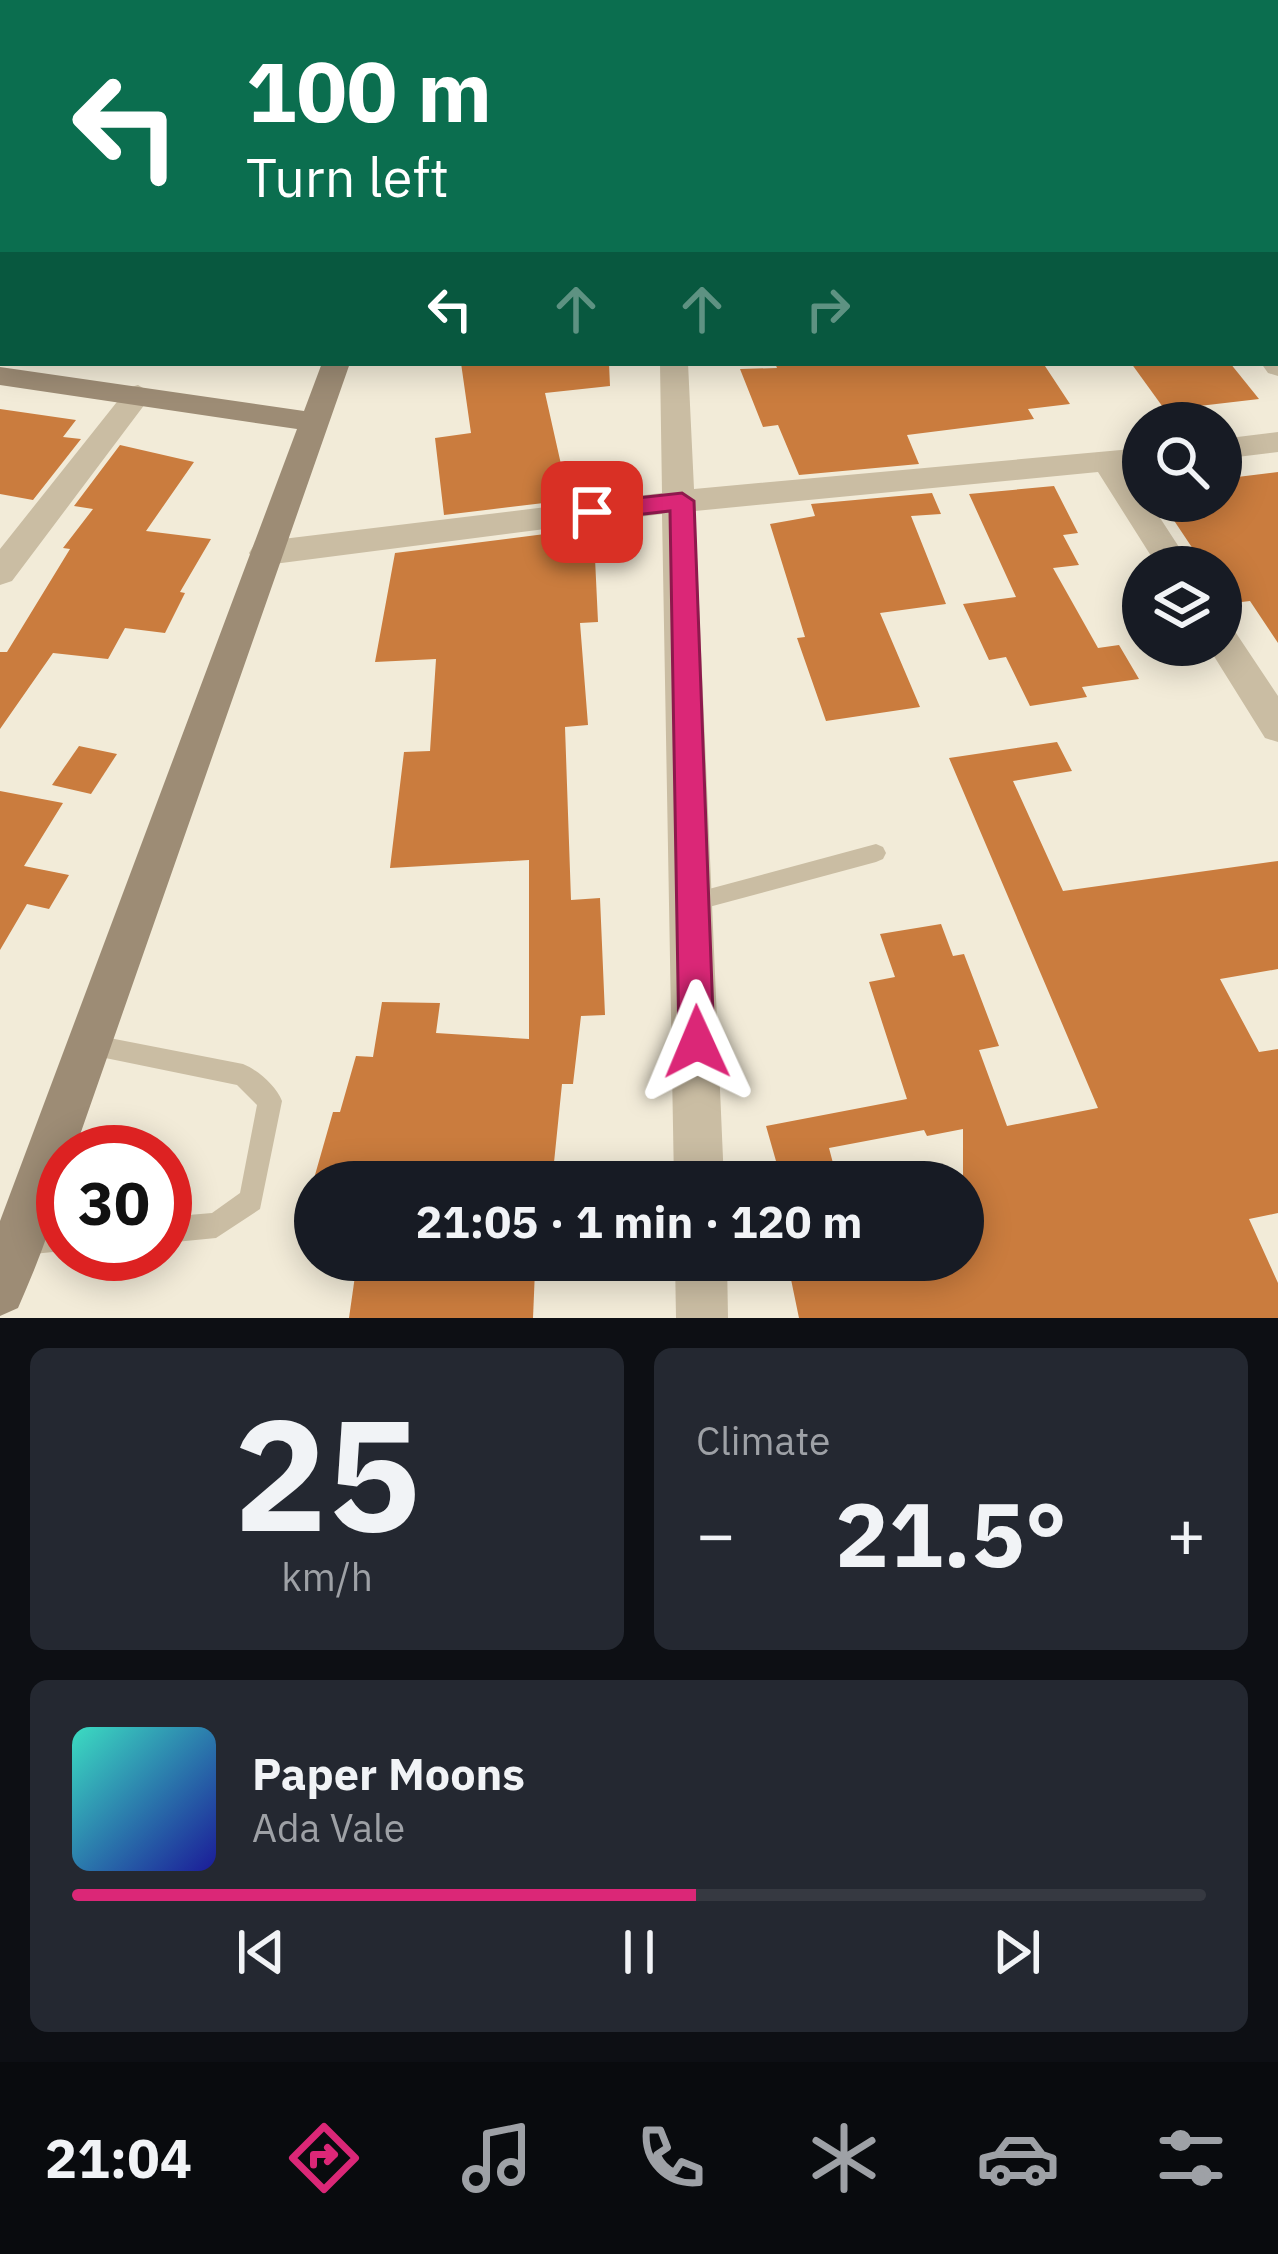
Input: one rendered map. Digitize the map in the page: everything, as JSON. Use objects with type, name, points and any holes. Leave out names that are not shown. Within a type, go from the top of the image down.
[{"type":"street","points":[[0,1290],[335,366]]},
{"type":"street","points":[[674,366],[682,501],[699,1161]]},
{"type":"street","points":[[9,382],[138,394],[316,422]]},
{"type":"street","points":[[0,573],[138,394]]},
{"type":"street","points":[[1242,446],[1278,442]]},
{"type":"street","points":[[266,553],[682,501],[1122,460]]},
{"type":"street","points":[[1107,462],[1161,546]]},
{"type":"street","points":[[1238,666],[1278,727]]},
{"type":"street","points":[[701,1281],[702,1318]]},
{"type":"lane","points":[[694,902],[876,854]]},
{"type":"lane","points":[[89,1045],[243,1075],[270,1101],[251,1200],[216,1225],[192,1227]]},
{"type":"lane","points":[[18,1242],[36,1240]]},
{"type":"building","points":[[461,366],[609,366],[610,386],[545,393],[569,500],[444,515],[435,438],[471,433]]},
{"type":"building","points":[[1045,366],[1070,404],[1028,409],[1034,419],[907,435],[919,464],[799,475],[778,425],[763,427],[740,369]]},
{"type":"building","points":[[1133,366],[1232,366],[1259,399],[1159,402]]},
{"type":"building","points":[[0,409],[76,420],[63,437],[81,439],[33,500],[0,494]]},
{"type":"building","points":[[120,445],[194,462],[146,531],[211,539],[180,592],[185,593],[165,633],[125,628],[108,659],[53,653],[0,729],[0,652],[7,652],[70,549],[63,548],[93,509],[74,506]]},
{"type":"building","points":[[1278,472],[1278,643],[1250,601],[1242,602],[1242,546],[1191,546],[1175,522],[1242,522],[1242,476]]},
{"type":"building","points":[[1054,486],[1078,533],[1063,535],[1079,565],[1053,568],[1098,648],[1119,645],[1122,666],[1131,666],[1139,679],[1082,687],[1087,697],[1030,706],[1006,657],[989,660],[963,604],[1016,597],[969,494]]},
{"type":"building","points":[[932,493],[941,514],[911,516],[946,604],[880,613],[920,707],[826,721],[797,638],[805,637],[770,524],[815,516],[811,504]]},
{"type":"building","points":[[576,530],[577,537],[594,537],[598,622],[580,623],[588,725],[565,727],[571,900],[600,898],[605,1015],[581,1016],[573,1084],[562,1084],[554,1161],[319,1161],[356,1056],[373,1057],[382,1002],[440,1003],[436,1033],[529,1039],[529,860],[390,868],[404,752],[430,751],[436,659],[375,662],[395,553]]},
{"type":"building","points":[[1057,742],[1072,771],[1013,781],[1063,891],[1278,861],[1278,969],[1220,979],[1259,1052],[1278,1049],[1278,1213],[1249,1219],[1278,1283],[1278,1318],[799,1318],[791,1281],[984,1281],[984,1161],[963,1161],[963,1129],[927,1136],[924,1130],[829,1148],[832,1161],[776,1161],[766,1126],[907,1099],[869,982],[895,977],[880,934],[941,924],[953,956],[964,954],[999,1046],[979,1050],[1007,1126],[1098,1108],[949,758]]},
{"type":"building","points":[[79,746],[117,754],[91,794],[52,785]]},
{"type":"building","points":[[0,791],[63,803],[24,866],[69,875],[49,909],[27,904],[0,950]]},
{"type":"building","points":[[354,1281],[535,1281],[533,1318],[349,1318]]},
{"type":"route","points":[[592,512],[682,501],[697,1042]]}]
